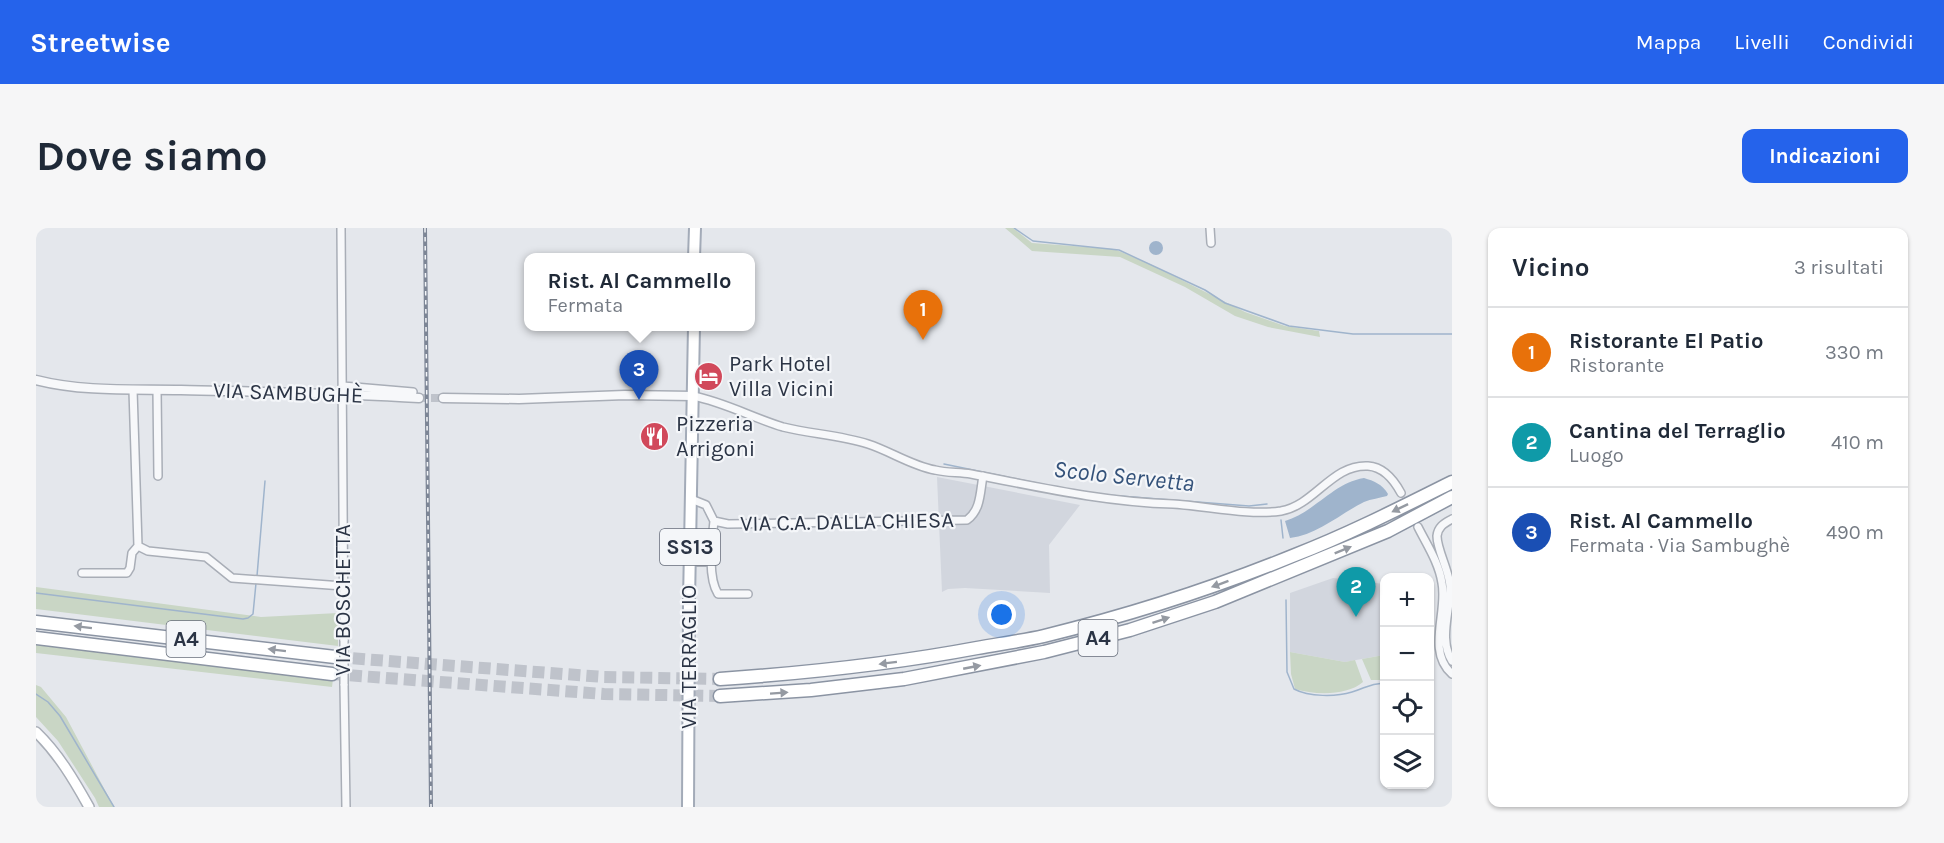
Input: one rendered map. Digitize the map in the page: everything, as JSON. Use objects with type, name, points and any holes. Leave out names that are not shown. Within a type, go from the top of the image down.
[{"type":"highway","name":"A4","points":[[720,679],[812,673],[906,661],[1042,636],[1128,613],[1211,587],[1296,555],[1452,482]]},
{"type":"highway","name":"A4","points":[[720,696],[811,690],[904,679],[1044,652],[1130,630],[1215,602],[1388,531],[1452,497]]},
{"type":"highway","name":"A4","points":[[36,622],[335,657]]},
{"type":"highway","name":"A4","points":[[36,638],[332,674]]},
{"type":"main road","points":[[694,253],[695,228]]},
{"type":"main road","name":"VIA TERRAGLIO","points":[[688,807],[694,331]]},
{"type":"main road","points":[[36,732],[47,742],[89,807]]},
{"type":"street","name":"VIA BOSCHETTA","points":[[341,228],[346,807]]},
{"type":"street","points":[[1210,228],[1211,243]]},
{"type":"street","name":"VIA SAMBUGHÈ","points":[[36,380],[71,387],[133,390],[342,389],[416,395]]},
{"type":"street","points":[[82,573],[127,573],[132,553],[138,546],[133,390]]},
{"type":"street","points":[[157,390],[158,476]]},
{"type":"street","points":[[443,398],[693,396],[783,426],[867,443],[934,470],[983,476],[1080,496],[1125,501],[1269,512],[1285,510],[1302,502],[1342,470],[1358,465],[1375,466],[1386,472],[1401,493]]},
{"type":"street","name":"VIA C.A. DALLA CHIESA","points":[[691,499],[703,503],[714,520],[728,524],[967,520],[974,515],[978,507],[983,476]]},
{"type":"street","points":[[1452,519],[1441,526],[1437,534],[1449,579],[1445,636],[1452,660]]},
{"type":"street","points":[[714,520],[711,562],[713,586],[718,594],[748,594]]},
{"type":"street","points":[[1419,527],[1436,562],[1443,584],[1439,653],[1452,674]]},
{"type":"street","points":[[138,546],[148,551],[206,557],[227,576],[343,586]]},
{"type":"street","points":[[690,562],[711,562]]},
{"type":"shaded area","points":[[937,477],[1080,505],[1049,545],[1050,593],[965,588],[948,589],[942,592]]},
{"type":"shaded area","points":[[1333,578],[1380,584],[1380,656],[1345,662],[1290,652],[1290,593]]},
{"type":"green space","points":[[1005,228],[1013,228],[1032,243],[1114,249],[1150,264],[1245,312],[1285,326],[1319,331],[1320,337],[1268,327],[1235,316],[1185,287],[1120,257],[1032,251]]},
{"type":"green space","points":[[36,587],[261,617],[338,613],[338,646],[36,609]]},
{"type":"green space","points":[[36,645],[333,679],[332,687],[36,653]]},
{"type":"green space","points":[[1290,652],[1345,662],[1355,660],[1363,682],[1340,692],[1312,692],[1295,689],[1291,674]]},
{"type":"green space","points":[[1380,656],[1380,680],[1371,680],[1362,659]]},
{"type":"green space","points":[[36,685],[41,687],[66,717],[114,807],[99,807],[58,741],[36,717]]},
{"type":"water","points":[[1156,241],[1161,243],[1163,248],[1161,253],[1156,255],[1151,253],[1149,248],[1151,243]]},
{"type":"water","points":[[1364,478],[1380,485],[1388,494],[1387,496],[1364,502],[1310,533],[1290,538],[1285,521],[1306,511],[1333,491]]},
{"type":"waterway","points":[[1014,228],[1033,241],[1119,250],[1205,290],[1225,303],[1289,326],[1353,334],[1452,334]]},
{"type":"waterway","name":"Scolo Servetta","points":[[944,464],[1061,488]]},
{"type":"waterway","points":[[257,576],[265,481]]},
{"type":"waterway","name":"Scolo Servetta","points":[[1107,495],[1249,506],[1267,504]]},
{"type":"waterway","name":"Scolo Servetta","points":[[1281,520],[1283,538]]},
{"type":"waterway","points":[[36,593],[243,619],[253,614],[256,583]]},
{"type":"waterway","name":"Scolo Servetta","points":[[1286,600],[1287,672],[1294,689],[1307,694],[1331,695],[1346,694],[1380,684]]},
{"type":"waterway","points":[[36,694],[48,702],[60,716],[114,807]]},
{"type":"tunnel","points":[[419,398],[443,398]]},
{"type":"tunnel","points":[[335,657],[604,677],[720,679]]},
{"type":"tunnel","points":[[332,674],[604,694],[720,696]]},
{"type":"railway","points":[[425,228],[431,807]]},
{"type":"place","name":"Ristorante El Patio","points":[[923,340]]},
{"type":"place","name":"Park Hotel Villa Vicini","points":[[708,377]]},
{"type":"place","name":"Rist. Al Cammello","points":[[639,400]]},
{"type":"place","name":"Pizzeria Arrigoni","points":[[655,437]]},
{"type":"place","name":"Cantina del Terraglio","points":[[1356,617]]}]
